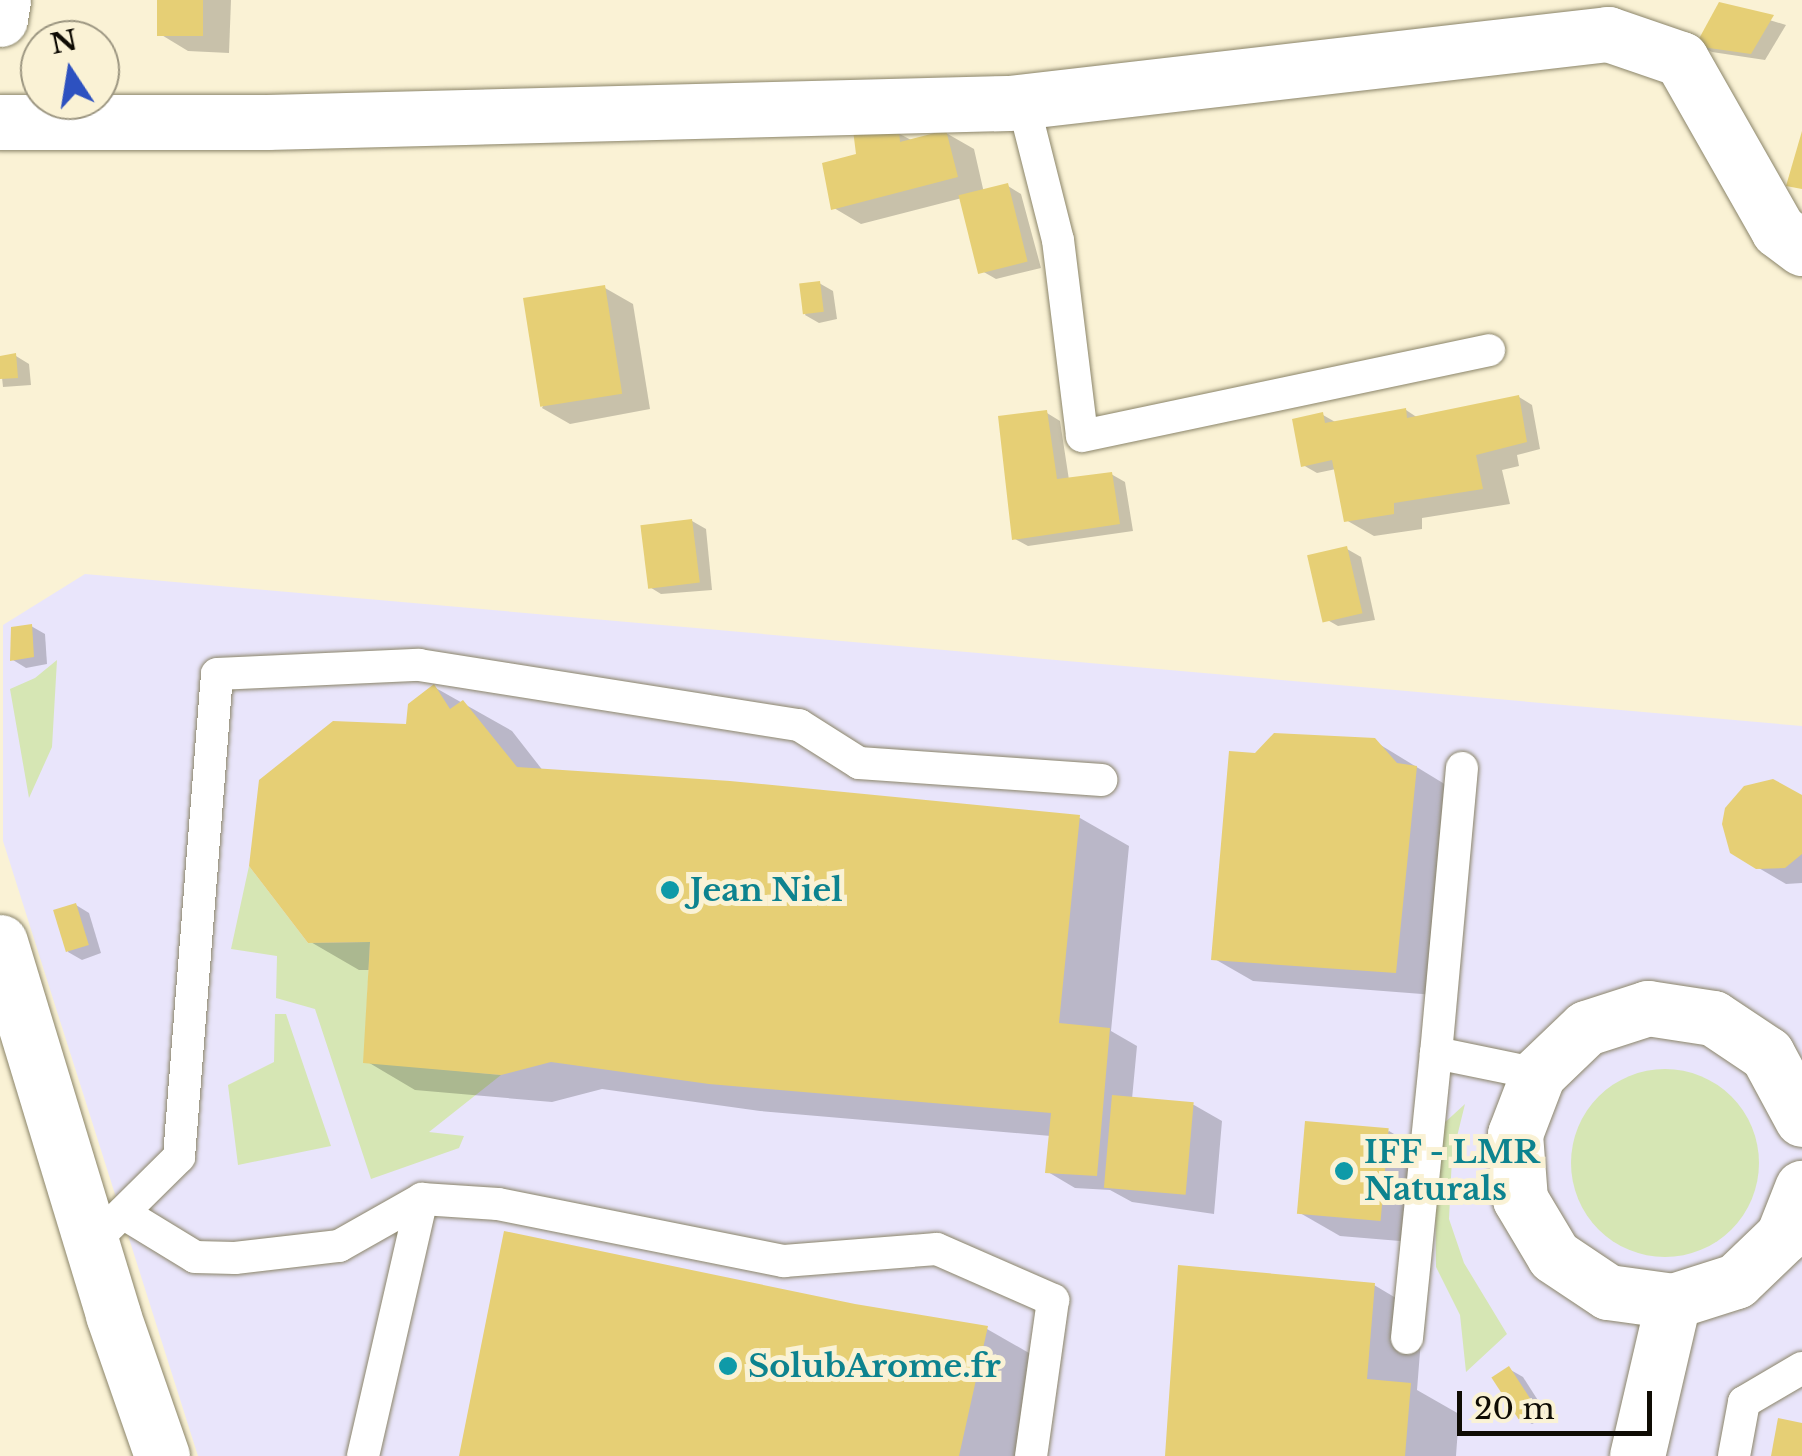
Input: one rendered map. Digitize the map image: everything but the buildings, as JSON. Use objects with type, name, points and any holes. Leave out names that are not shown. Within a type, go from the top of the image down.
[{"type":"street","points":[[0,19],[3,0]]},
{"type":"street","points":[[0,122],[267,122],[1023,102],[1608,34],[1681,59],[1778,230],[1802,248]]},
{"type":"street","points":[[0,942],[107,1229],[162,1456]]},
{"type":"street","points":[[1802,1119],[1768,1054],[1713,1018],[1648,1008],[1586,1028],[1538,1074],[1515,1134],[1520,1199],[1528,1213],[1554,1256],[1608,1292],[1673,1301],[1736,1281],[1783,1236],[1802,1188]]},
{"type":"street","points":[[1637,1456],[1673,1301]]},
{"type":"lane","points":[[1023,102],[1058,240],[1082,436],[1489,350]]},
{"type":"lane","points":[[1031,1456],[1053,1300],[937,1249],[784,1261],[498,1204],[422,1199],[339,1246],[235,1258],[195,1258],[107,1229],[179,1157],[218,674],[420,665],[799,725],[859,763],[1101,780]]},
{"type":"lane","points":[[1406,1338],[1462,768]]},
{"type":"lane","points":[[1436,1053],[1538,1074]]},
{"type":"lane","points":[[363,1456],[422,1199]]},
{"type":"lane","points":[[1734,1456],[1744,1402],[1802,1368]]},
{"type":"shaded area","points":[[85,574],[1802,726],[1802,1456],[198,1456],[3,841],[3,625]]},
{"type":"green space","points":[[57,660],[52,747],[29,798],[10,689],[35,678]]},
{"type":"green space","points":[[249,866],[308,943],[370,942],[364,1062],[501,1075],[429,1132],[464,1136],[459,1148],[371,1179],[315,1009],[276,998],[277,956],[231,949]]},
{"type":"green space","points":[[275,1014],[286,1014],[331,1146],[238,1165],[228,1085],[274,1062]]},
{"type":"green space","points":[[1665,1069],[1701,1076],[1731,1097],[1752,1127],[1759,1163],[1752,1199],[1731,1229],[1701,1250],[1665,1257],[1629,1250],[1599,1229],[1578,1199],[1571,1163],[1578,1127],[1599,1097],[1629,1076]]},
{"type":"green space","points":[[1465,1104],[1452,1157],[1449,1219],[1464,1263],[1507,1334],[1466,1372],[1460,1315],[1436,1267],[1435,1183],[1442,1125]]},
{"type":"place","name":"Jean Niel","points":[[670,890]]},
{"type":"place","name":"IFF - LMR Naturals","points":[[1344,1171]]},
{"type":"place","name":"SolubArome.fr","points":[[728,1366]]}]
